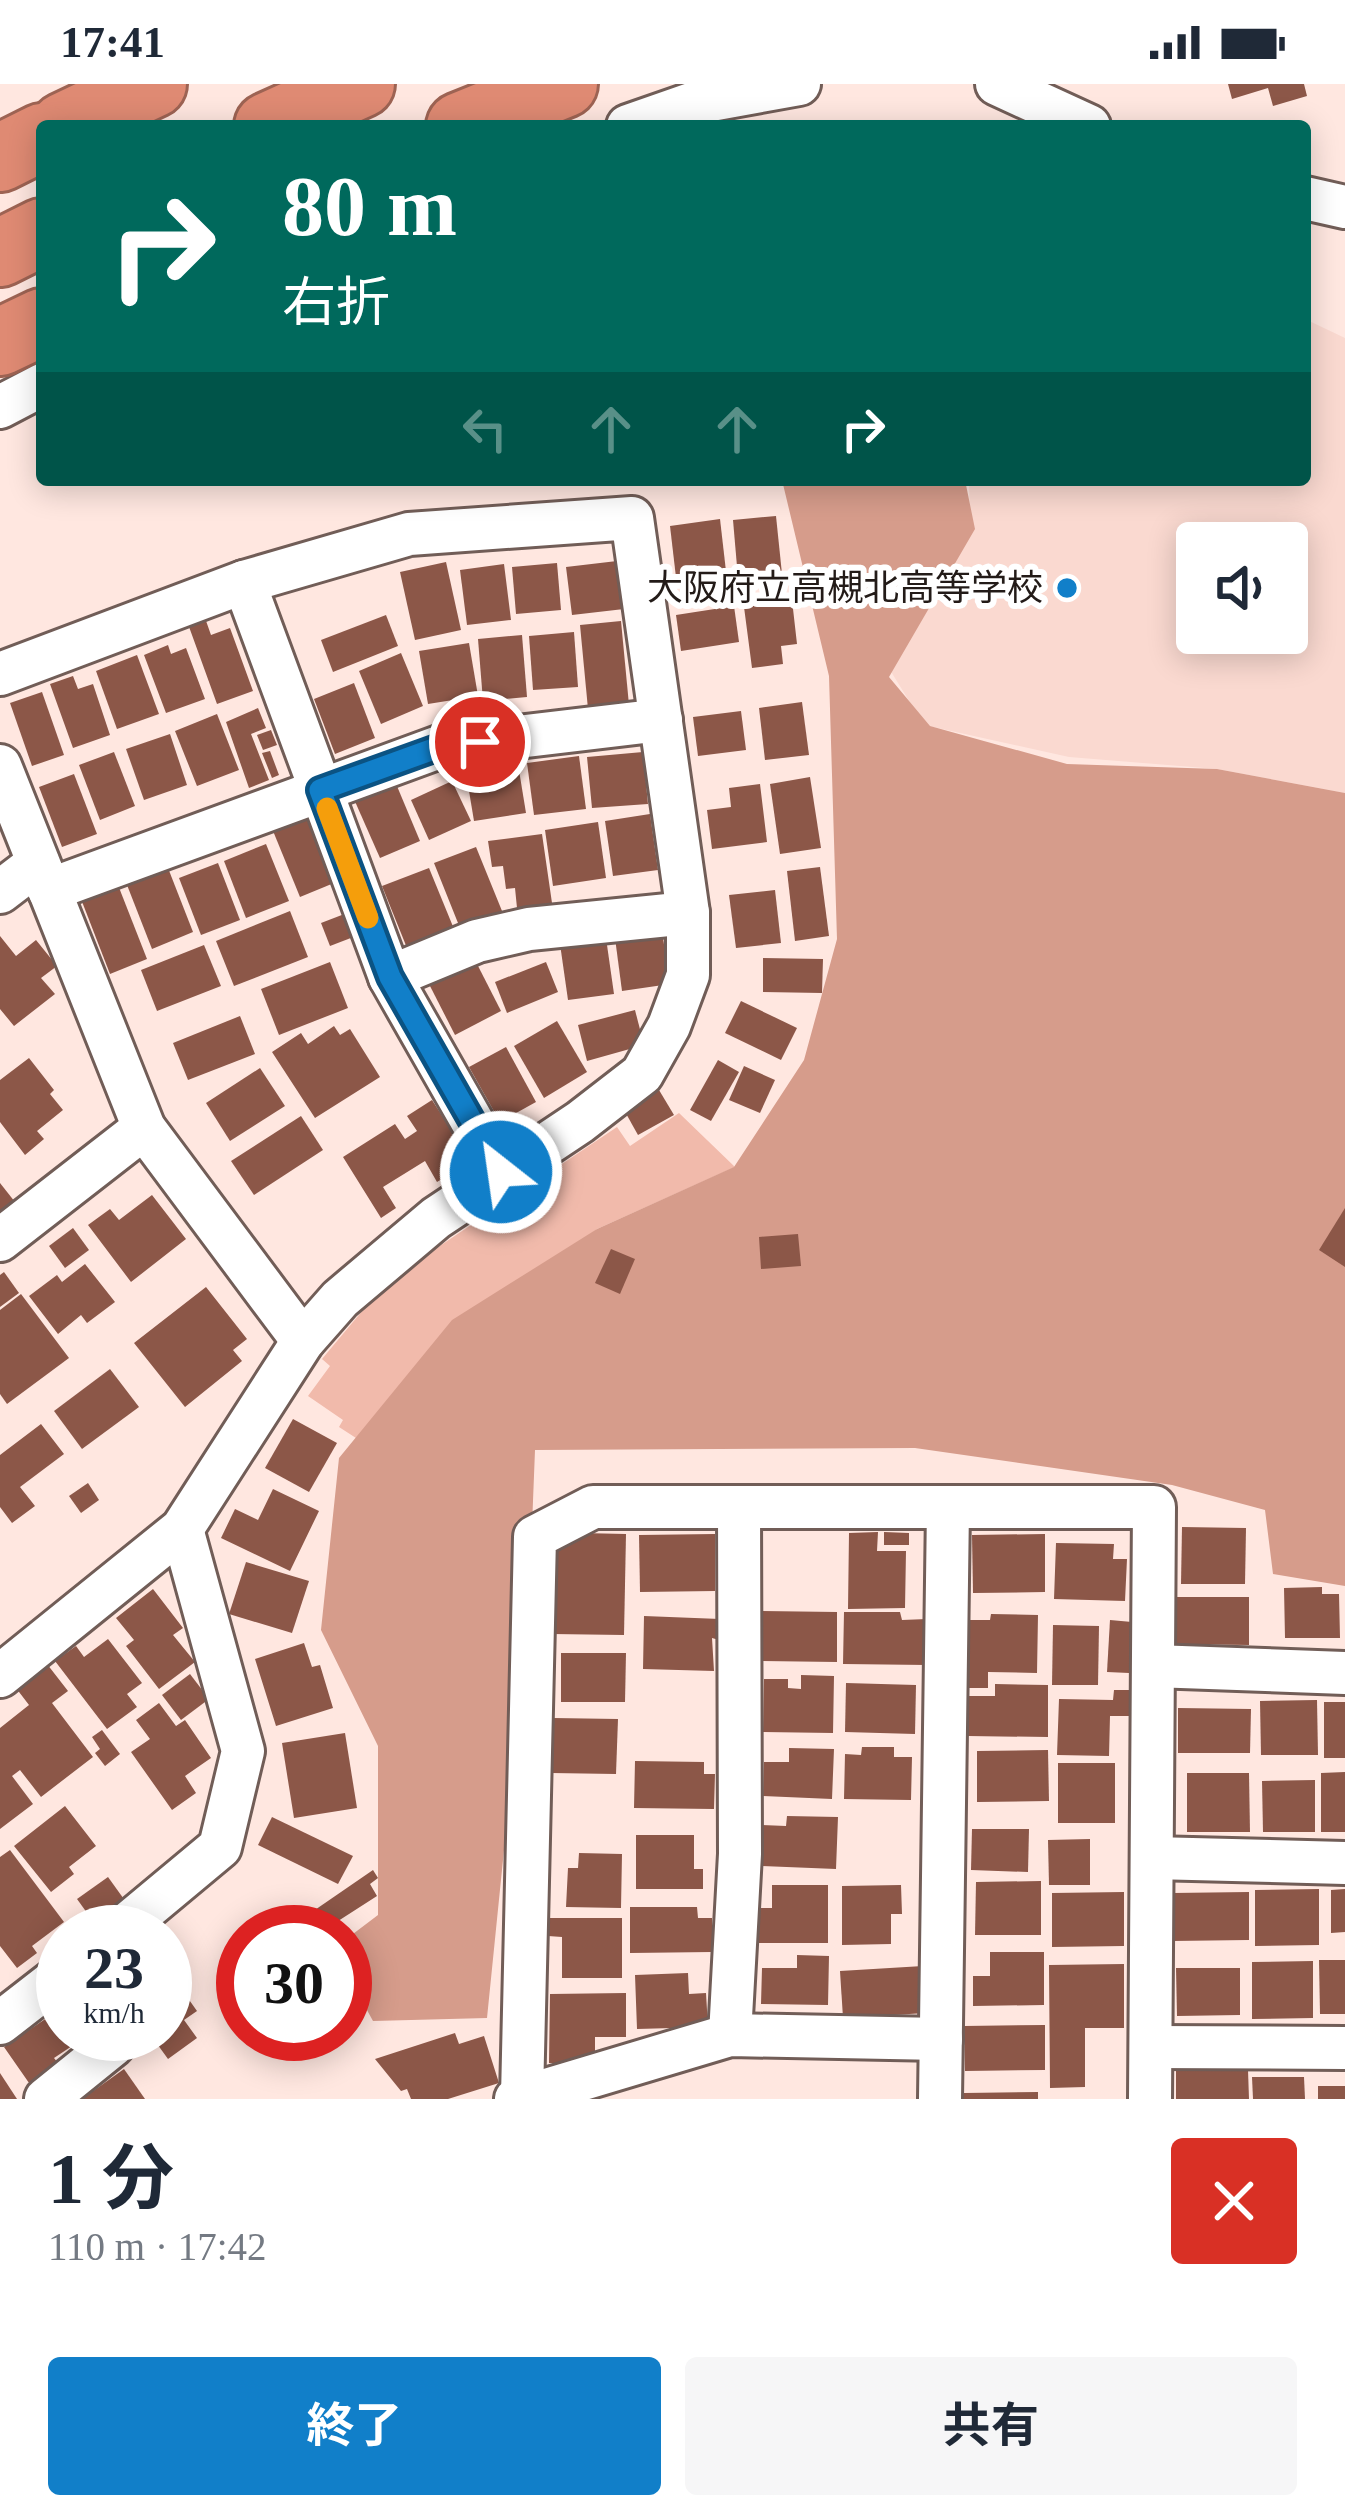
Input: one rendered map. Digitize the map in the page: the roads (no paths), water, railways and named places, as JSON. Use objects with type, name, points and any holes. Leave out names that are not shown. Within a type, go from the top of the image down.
[{"type":"highway","points":[[77,120],[153,84]]},
{"type":"highway","points":[[281,120],[361,84]]},
{"type":"highway","points":[[475,120],[564,84]]},
{"type":"highway","points":[[0,158],[36,140]]},
{"type":"highway","points":[[0,253],[36,235]]},
{"type":"highway","points":[[0,342],[36,325]]},
{"type":"street","points":[[646,120],[694,104],[799,84]]},
{"type":"street","points":[[998,84],[1076,120]]},
{"type":"street","points":[[1311,199],[1345,207]]},
{"type":"street","points":[[0,407],[36,388]]},
{"type":"street","points":[[0,674],[244,582],[409,534],[632,518],[688,913],[688,974],[669,1026],[642,1074],[580,1122],[436,1218],[340,1300],[303,1341],[182,1529],[0,1676]]},
{"type":"street","points":[[244,582],[390,977],[501,1172]]},
{"type":"street","points":[[0,892],[442,746],[661,720]]},
{"type":"street","points":[[0,766],[144,1127],[303,1341]]},
{"type":"street","points":[[390,977],[477,941],[529,929],[688,913]]},
{"type":"street","points":[[0,1240],[144,1127]]},
{"type":"street","points":[[941,2039],[730,2035],[519,2098],[535,1538],[593,1507],[1154,1507],[1150,2099]]},
{"type":"street","points":[[730,2035],[740,1854],[739,1507]]},
{"type":"street","points":[[940,2099],[948,1507]]},
{"type":"street","points":[[150,1905],[220,1847],[243,1751],[182,1529]]},
{"type":"street","points":[[1153,1666],[1345,1672]]},
{"type":"street","points":[[1152,1858],[1345,1863]]},
{"type":"street","points":[[0,2023],[36,1995]]},
{"type":"street","points":[[1150,2048],[1345,2048]]},
{"type":"street","points":[[46,2099],[93,2061]]},
{"type":"place","name":"大阪府立高槻北高等学校","points":[[1067,588]]}]
